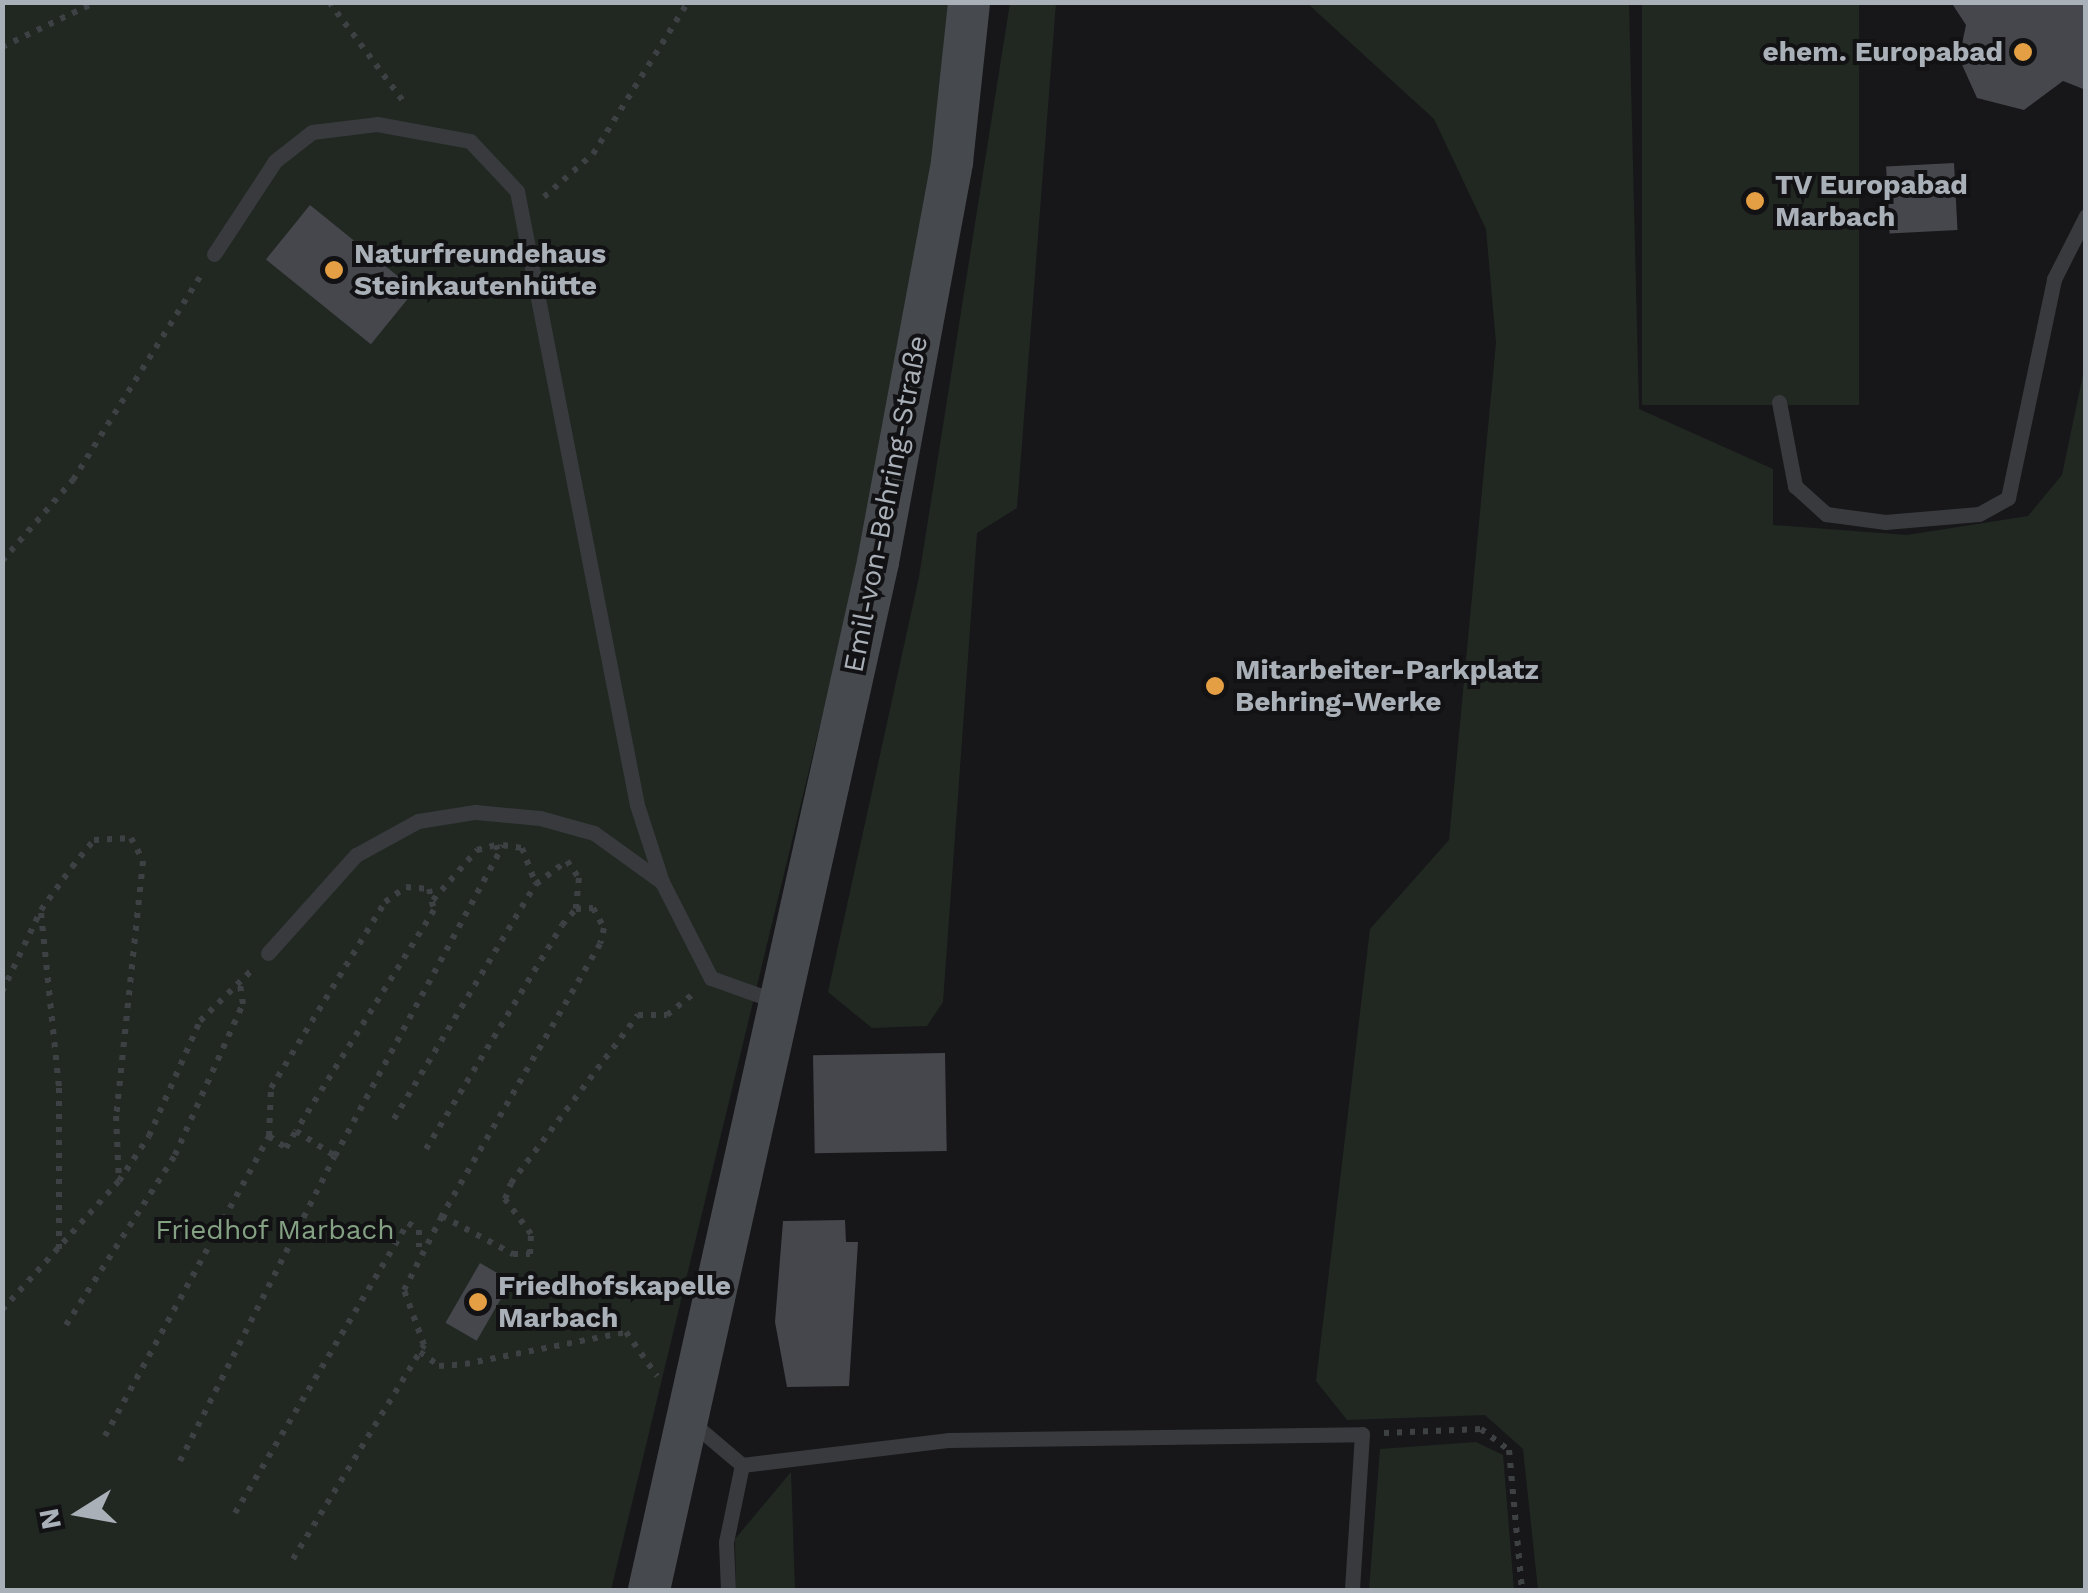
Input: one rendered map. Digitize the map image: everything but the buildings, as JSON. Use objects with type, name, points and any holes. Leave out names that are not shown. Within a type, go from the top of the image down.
[{"type":"main road","name":"Emil-von-Behring-Straße","points":[[649,1590],[683,1415],[782,1002],[878,562],[952,162],[969,2]]},
{"type":"lane","points":[[214,254],[275,161],[312,132],[376,124],[470,141],[517,191],[637,806],[662,882],[712,978],[782,1002]]},
{"type":"lane","points":[[1779,402],[1795,486],[1826,514],[1885,522],[1941,518],[1979,514],[2008,498],[2054,279],[2086,216]]},
{"type":"lane","points":[[268,953],[356,855],[418,820],[475,812],[540,818],[594,833],[662,882]]},
{"type":"lane","points":[[683,1415],[742,1465],[950,1440],[1362,1434],[1352,1590]]},
{"type":"lane","points":[[728,1590],[726,1542],[742,1465]]},
{"type":"path","points":[[2,47],[96,2]]},
{"type":"path","points":[[329,2],[425,130]]},
{"type":"path","points":[[522,216],[592,154],[688,2]]},
{"type":"path","points":[[2,561],[72,480],[214,254]]},
{"type":"path","points":[[2,992],[40,910],[94,840],[131,838],[143,861],[116,1116],[119,1180]]},
{"type":"path","points":[[180,1461],[335,1156],[499,852],[518,842],[536,884]]},
{"type":"path","points":[[433,900],[477,850],[496,845],[499,852]]},
{"type":"path","points":[[394,1119],[536,884],[551,867],[574,863],[576,909],[426,1148]]},
{"type":"path","points":[[105,1436],[269,1136],[271,1088],[386,902],[421,886],[433,900],[434,910],[286,1148],[269,1136]]},
{"type":"path","points":[[419,1248],[442,1216],[600,944],[601,916],[594,908],[576,909]]},
{"type":"path","points":[[40,910],[60,1088],[58,1250]]},
{"type":"path","points":[[2,1310],[119,1180],[150,1136],[200,1020],[268,953]]},
{"type":"path","points":[[442,1216],[513,1254],[530,1254],[530,1234],[505,1198],[510,1183],[638,1015],[667,1016],[712,978]]},
{"type":"path","points":[[66,1325],[175,1155],[243,1004],[240,982]]},
{"type":"path","points":[[296,1131],[335,1156]]},
{"type":"path","points":[[235,1513],[408,1222],[419,1230],[419,1248],[403,1300],[422,1334],[420,1352],[293,1559]]},
{"type":"path","points":[[420,1352],[438,1366],[465,1364],[626,1332],[683,1415]]},
{"type":"path","points":[[1362,1434],[1481,1430],[1509,1450],[1522,1590]]},
{"type":"green space","name":"Friedhof Marbach","points":[[3,3],[957,3],[897,406],[611,1590],[3,1590]]},
{"type":"green space","points":[[1010,3],[1056,3],[1017,508],[977,533],[943,1002],[927,1026],[872,1028],[828,992],[919,577]]},
{"type":"green space","points":[[1307,3],[1629,3],[1639,409],[1773,469],[1773,525],[1907,535],[2028,516],[2062,475],[2085,365],[2085,1590],[1538,1590],[1523,1449],[1485,1415],[1347,1420],[1316,1381],[1370,929],[1449,840],[1496,343],[1486,229],[1434,119]]},
{"type":"green space","name":"TV Europabad Marbach","points":[[1642,3],[1859,3],[1859,405],[1642,405]]},
{"type":"green space","points":[[1476,1442],[1503,1455],[1514,1590],[1369,1590],[1380,1449]]},
{"type":"green space","points":[[791,1472],[795,1590],[736,1590],[735,1539]]},
{"type":"place","name":"ehem. Europabad","points":[[2023,52]]},
{"type":"place","name":"TV Europabad Marbach","points":[[1755,201]]},
{"type":"place","name":"Naturfreundehaus Steinkautenhütte","points":[[334,270]]},
{"type":"place","name":"Mitarbeiter-Parkplatz Behring-Werke","points":[[1215,686]]},
{"type":"place","name":"Friedhofskapelle Marbach","points":[[478,1302]]}]
